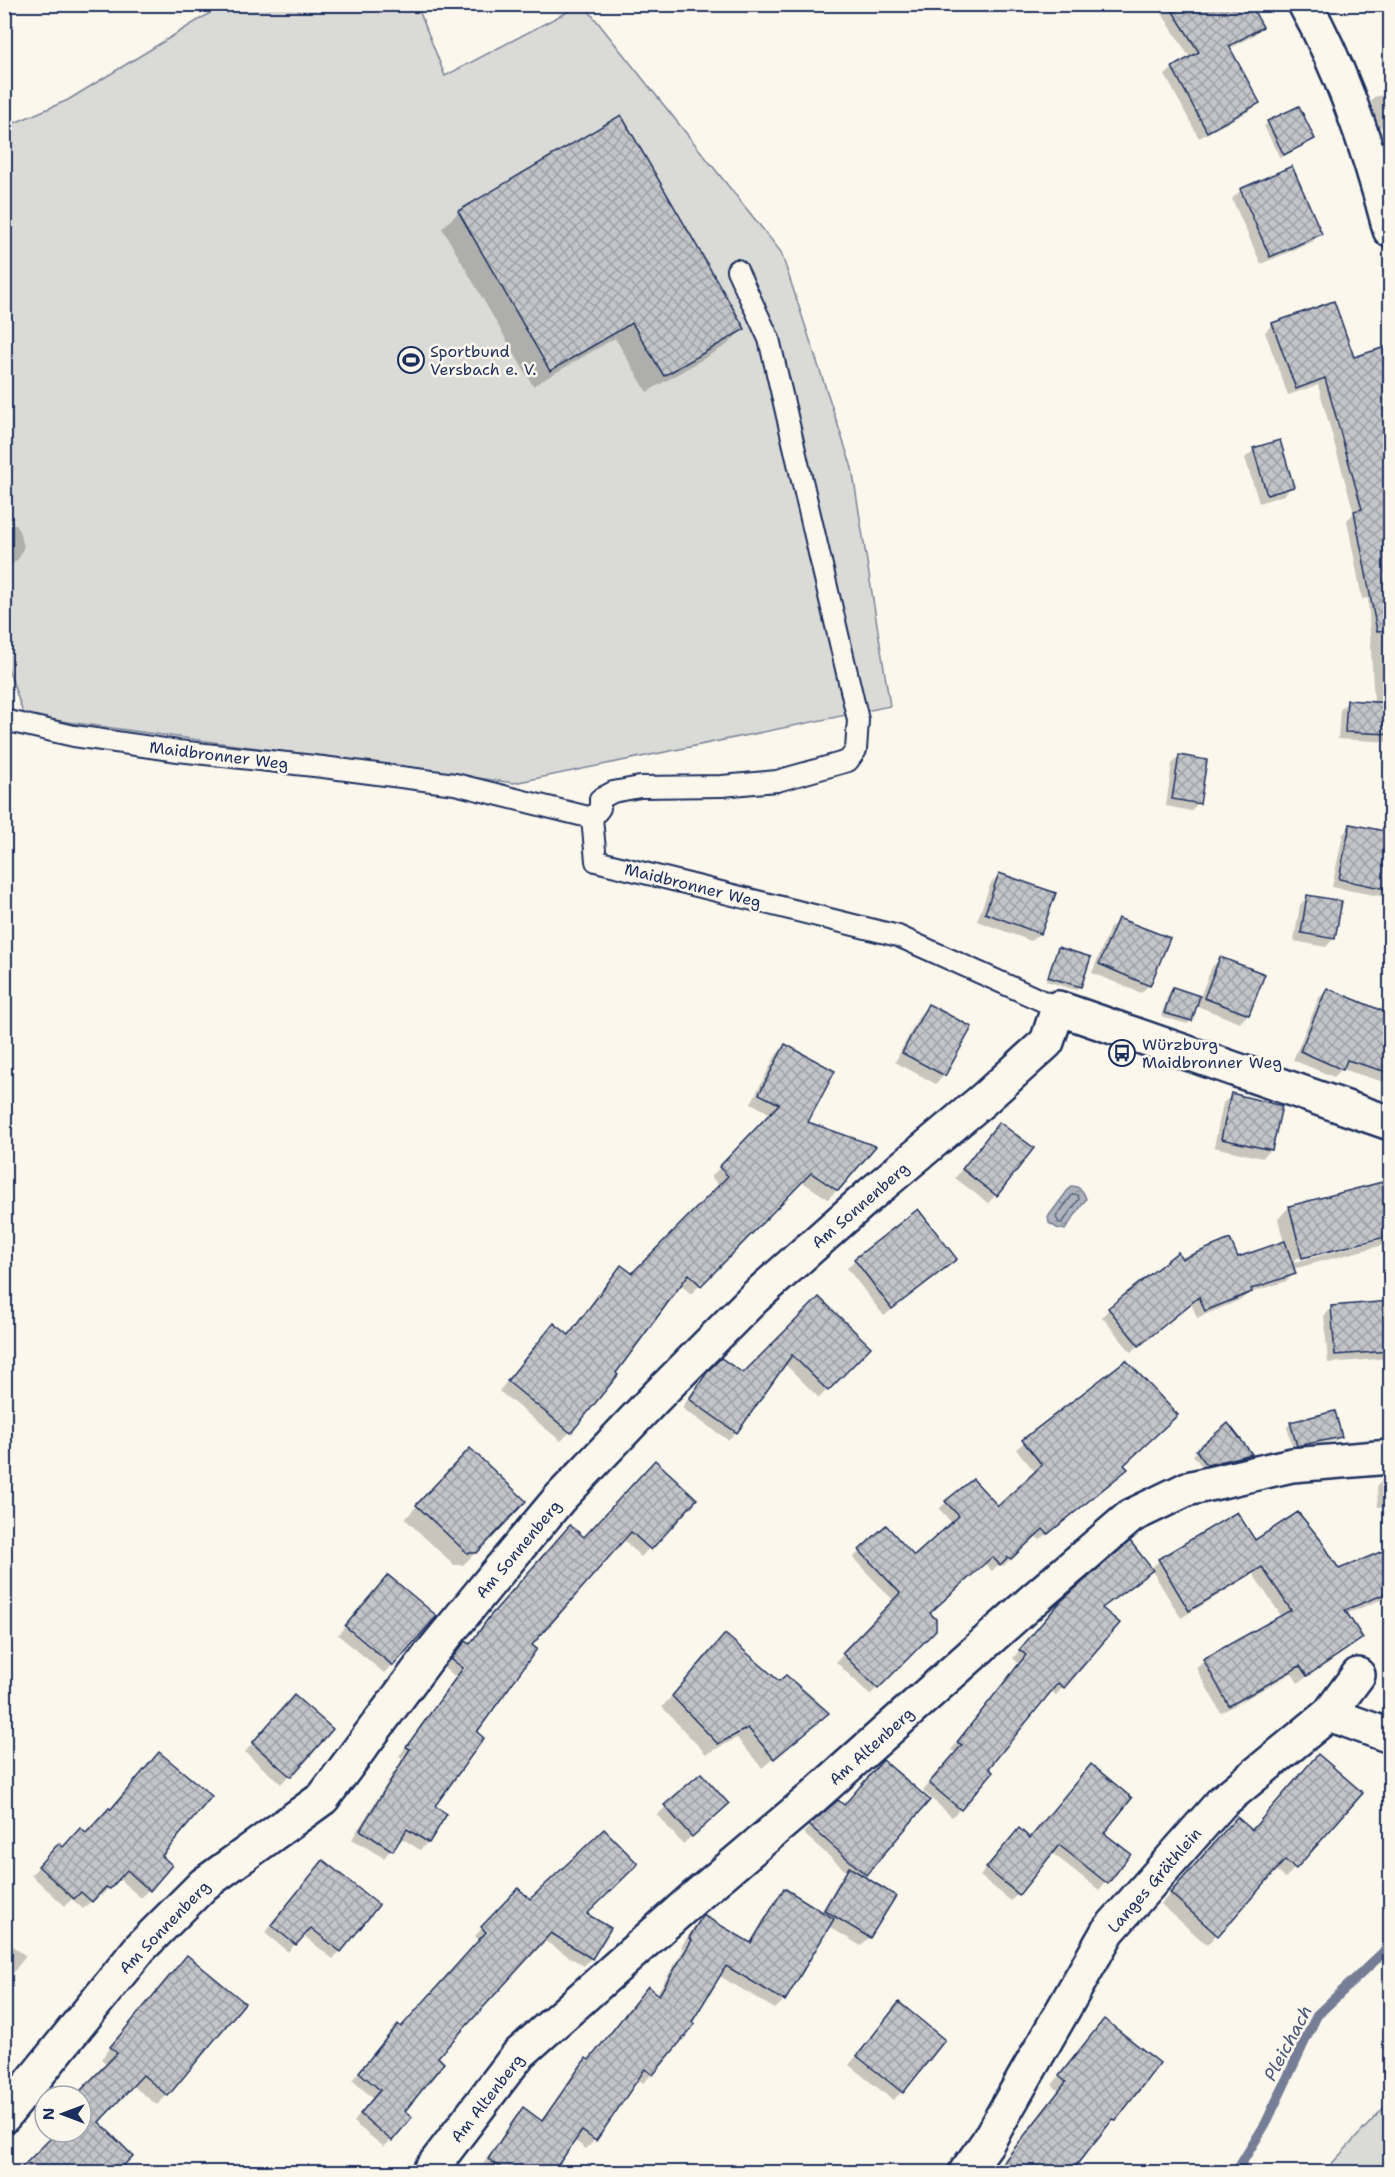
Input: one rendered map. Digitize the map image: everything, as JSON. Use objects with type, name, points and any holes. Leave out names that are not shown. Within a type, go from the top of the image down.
[{"type":"street","points":[[1305,4],[1350,102],[1379,188],[1390,230]]},
{"type":"street","name":"Maidbronner Weg","points":[[1058,1008],[1390,1123]]},
{"type":"street","name":"Am Sonnenberg","points":[[4,2116],[140,1948],[204,1884],[323,1798],[429,1656],[492,1579],[560,1499],[655,1398],[754,1298],[1047,1042],[1058,1008]]},
{"type":"street","name":"Am Altenberg","points":[[429,2172],[519,2055],[694,1898],[820,1791],[1032,1600],[1131,1516],[1187,1489],[1292,1465],[1390,1457]]},
{"type":"street","name":"Langes Gräthlein","points":[[966,2172],[987,2143],[1108,1931],[1221,1802],[1329,1714],[1358,1675]]},
{"type":"street","points":[[1329,1714],[1390,1736]]},
{"type":"lane","points":[[592,818],[600,808],[600,799],[613,792],[640,787],[722,786],[777,781],[848,761],[856,750],[858,720],[772,351],[769,339],[736,270]]},
{"type":"lane","name":"Maidbronner Weg","points":[[4,720],[74,736],[178,751],[455,784],[592,818],[596,861],[898,936],[1058,1008]]},
{"type":"shaded area","name":"Sportbund Versbach e. V.","points":[[223,5],[417,5],[445,76],[580,5],[584,5],[781,252],[852,468],[890,706],[514,783],[24,716],[5,659],[5,127],[68,100]]},
{"type":"shaded area","points":[[1390,2101],[1390,2172],[1324,2172]]},
{"type":"water","points":[[1071,1186],[1081,1190],[1086,1199],[1065,1230],[1049,1223],[1048,1217]]},
{"type":"building","points":[[1168,4],[1250,4],[1263,27],[1229,46],[1260,103],[1207,132],[1172,67],[1199,52]]},
{"type":"building","points":[[1299,106],[1315,139],[1284,155],[1267,121]]},
{"type":"building","points":[[621,115],[745,329],[664,376],[632,323],[550,371],[458,211]]},
{"type":"building","points":[[1292,166],[1322,234],[1270,257],[1240,189]]},
{"type":"building","points":[[1334,301],[1354,357],[1385,347],[1390,362],[1390,630],[1377,631],[1354,511],[1362,509],[1325,378],[1296,389],[1272,323]]},
{"type":"building","points":[[1280,440],[1294,487],[1267,495],[1253,448]]},
{"type":"building","points":[[1347,700],[1390,703],[1390,734],[1345,732]]},
{"type":"building","points":[[1179,755],[1207,760],[1200,804],[1172,799]]},
{"type":"building","points":[[1350,824],[1390,832],[1390,890],[1339,879]]},
{"type":"building","points":[[999,873],[1056,893],[1041,934],[985,913]]},
{"type":"building","points":[[1307,895],[1342,901],[1335,939],[1301,933]]},
{"type":"building","points":[[1118,918],[1170,938],[1150,986],[1099,964]]},
{"type":"building","points":[[1058,947],[1091,957],[1081,987],[1048,977]]},
{"type":"building","points":[[1220,957],[1265,974],[1249,1015],[1204,998]]},
{"type":"building","points":[[1173,987],[1200,996],[1192,1021],[1164,1013]]},
{"type":"building","points":[[1327,988],[1390,1014],[1390,1073],[1347,1060],[1343,1070],[1300,1051]]},
{"type":"building","points":[[928,1004],[972,1027],[945,1076],[902,1053]]},
{"type":"building","points":[[785,1044],[835,1071],[808,1122],[876,1146],[838,1191],[811,1173],[701,1286],[689,1274],[616,1373],[618,1375],[571,1433],[507,1381],[554,1323],[569,1335],[621,1265],[632,1273],[728,1176],[719,1167],[779,1104],[759,1094]]},
{"type":"building","points":[[1231,1093],[1282,1106],[1272,1150],[1221,1139]]},
{"type":"building","points":[[999,1122],[1034,1148],[997,1196],[962,1169]]},
{"type":"building","points":[[1390,1180],[1390,1236],[1302,1258],[1289,1206]]},
{"type":"building","points":[[918,1209],[957,1259],[892,1309],[854,1259]]},
{"type":"building","points":[[1230,1239],[1238,1257],[1285,1241],[1296,1274],[1251,1289],[1252,1292],[1205,1311],[1199,1297],[1139,1346],[1108,1308],[1178,1252],[1182,1259]]},
{"type":"building","points":[[819,1297],[871,1347],[828,1391],[792,1355],[737,1433],[689,1399],[708,1371],[721,1358],[743,1373]]},
{"type":"building","points":[[1390,1301],[1390,1351],[1335,1355],[1331,1306]]},
{"type":"building","points":[[1126,1360],[1178,1415],[1124,1465],[1128,1469],[1048,1534],[1043,1529],[1011,1559],[1008,1557],[1000,1565],[992,1557],[930,1613],[936,1619],[936,1630],[878,1689],[842,1653],[900,1593],[859,1550],[886,1525],[914,1556],[959,1516],[945,1501],[973,1479],[998,1506],[1042,1465],[1022,1440]]},
{"type":"building","points":[[1335,1411],[1342,1437],[1297,1446],[1290,1422]]},
{"type":"building","points":[[1228,1423],[1252,1454],[1207,1465],[1196,1450]]},
{"type":"building","points":[[470,1448],[526,1501],[477,1553],[467,1553],[416,1505]]},
{"type":"building","points":[[655,1460],[697,1499],[651,1550],[631,1532],[532,1645],[537,1649],[477,1732],[484,1738],[435,1806],[447,1814],[429,1843],[407,1829],[393,1851],[360,1830],[410,1749],[406,1747],[463,1668],[451,1659],[466,1641],[470,1644],[490,1616],[570,1525],[584,1537]]},
{"type":"building","points":[[1237,1512],[1255,1540],[1298,1512],[1320,1539],[1339,1569],[1390,1548],[1390,1592],[1345,1610],[1363,1638],[1307,1676],[1300,1666],[1229,1706],[1203,1659],[1291,1610],[1262,1567],[1189,1611],[1158,1559]]},
{"type":"building","points":[[1130,1541],[1153,1570],[1102,1608],[1120,1623],[1064,1688],[1058,1683],[989,1768],[993,1772],[961,1810],[929,1783],[962,1745],[957,1742],[1026,1655],[1019,1650],[1061,1601]]},
{"type":"building","points":[[388,1575],[437,1616],[393,1666],[345,1626]]},
{"type":"building","points":[[725,1634],[779,1681],[786,1675],[829,1713],[774,1759],[748,1728],[718,1744],[672,1696]]},
{"type":"building","points":[[294,1695],[333,1729],[291,1777],[252,1743]]},
{"type":"building","points":[[159,1752],[212,1796],[162,1856],[172,1865],[150,1891],[127,1870],[110,1889],[106,1887],[92,1902],[81,1892],[74,1899],[38,1866],[59,1843],[63,1847],[80,1828],[86,1833],[109,1808],[111,1809]]},
{"type":"building","points":[[1318,1754],[1363,1793],[1296,1869],[1285,1860],[1218,1936],[1170,1893],[1237,1817],[1252,1830]]},
{"type":"building","points":[[883,1760],[930,1800],[866,1875],[809,1825],[838,1800],[844,1805]]},
{"type":"building","points":[[1091,1764],[1132,1798],[1104,1833],[1131,1854],[1108,1884],[1059,1845],[1019,1895],[986,1868],[1019,1828],[1030,1838]]},
{"type":"building","points":[[701,1773],[729,1804],[692,1837],[664,1805]]},
{"type":"building","points":[[604,1829],[638,1864],[587,1914],[611,1928],[592,1959],[551,1933],[438,2057],[444,2063],[405,2111],[412,2117],[392,2141],[360,2114],[380,2090],[359,2072],[398,2024],[401,2027],[486,1932],[481,1927],[518,1888],[530,1899]]},
{"type":"building","points":[[323,1860],[379,1905],[341,1952],[311,1928],[296,1945],[271,1925]]},
{"type":"building","points":[[849,1867],[896,1896],[870,1938],[824,1910]]},
{"type":"building","points":[[784,1888],[834,1919],[785,2001],[726,1966],[692,2022],[695,2024],[653,2075],[645,2069],[596,2141],[582,2131],[553,2172],[507,2172],[488,2159],[523,2107],[542,2121],[586,2058],[589,2060],[648,1986],[659,1995],[692,1940],[689,1938],[703,1915],[751,1943]]},
{"type":"building","points":[[187,1955],[245,2003],[168,2096],[143,2075],[99,2122],[133,2156],[117,2172],[17,2172],[45,2144],[93,2144],[93,2084],[87,2084],[117,2053],[110,2047]]},
{"type":"building","points":[[899,2002],[945,2040],[903,2093],[857,2056]]},
{"type":"building","points":[[1104,2019],[1160,2063],[1116,2120],[1113,2119],[1071,2172],[996,2172],[1066,2082],[1059,2076]]},
{"type":"waterway","name":"Pleichach","points":[[1236,2172],[1266,2123],[1317,2015],[1390,1946]]},
{"type":"place","name":"Sportbund Versbach e. V.","points":[[411,360]]},
{"type":"place","name":"Würzburg Maidbronner Weg","points":[[1122,1053]]}]
